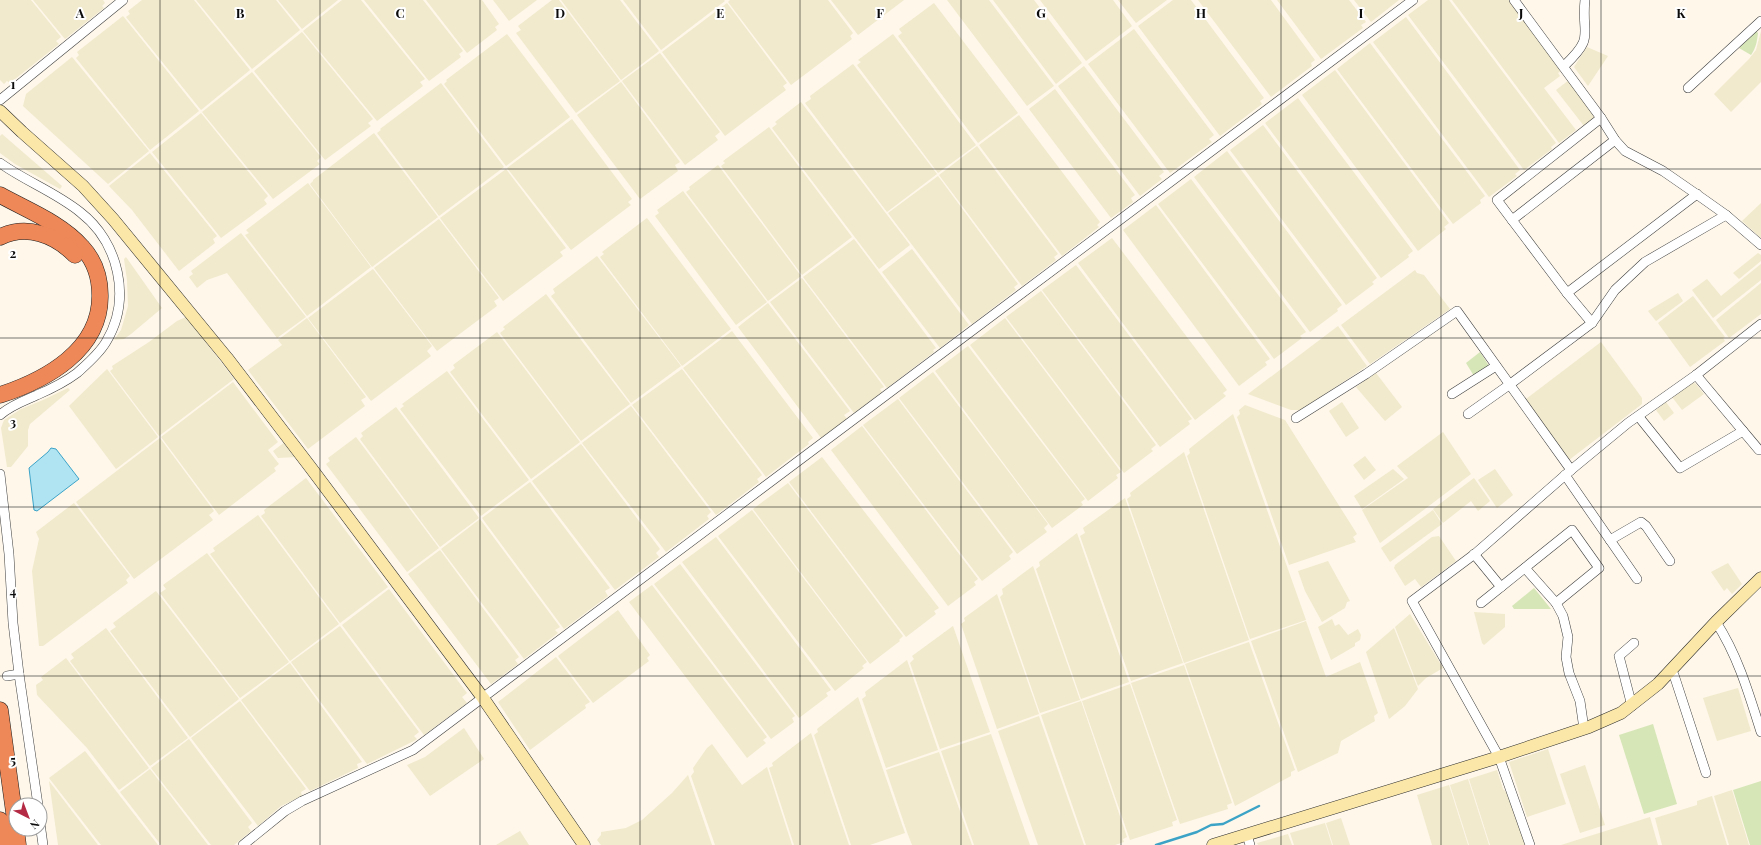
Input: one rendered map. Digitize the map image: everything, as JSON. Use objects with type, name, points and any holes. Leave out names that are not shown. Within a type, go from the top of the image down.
[{"type":"highway","points":[[0,195],[50,222],[64,231],[82,247],[89,257],[97,274],[100,290],[100,303],[94,327],[81,347],[50,373],[36,381],[0,395]]},
{"type":"highway","points":[[0,237],[16,232],[28,231],[40,233],[60,241],[82,264],[90,286],[91,299],[85,323],[78,336],[69,346],[48,364],[0,386]]},
{"type":"highway","points":[[0,710],[12,797]]},
{"type":"highway","points":[[0,820],[3,845]]},
{"type":"street","points":[[0,100],[123,0]]},
{"type":"street","points":[[243,845],[285,811],[413,750],[1412,0]]},
{"type":"street","points":[[1514,0],[1564,66],[1615,140],[1625,151],[1663,171],[1697,194],[1726,215],[1761,245]]},
{"type":"street","points":[[1564,66],[1577,54],[1584,44],[1586,34],[1585,0]]},
{"type":"street","points":[[1688,88],[1761,21]]},
{"type":"street","points":[[0,111],[82,186],[113,219],[222,353],[302,456],[483,698],[584,845]]},
{"type":"street","points":[[1592,323],[1567,293],[1497,200],[1601,118]]},
{"type":"street","points":[[1512,220],[1615,140]]},
{"type":"street","points":[[0,162],[19,176],[49,192],[81,212],[103,236],[112,254],[120,286],[120,303],[117,317],[106,343],[98,354],[76,374],[45,392],[13,405],[0,415]]},
{"type":"street","points":[[1567,293],[1697,194]]},
{"type":"street","points":[[1468,414],[1592,323],[1615,290],[1645,262],[1726,215]]},
{"type":"street","points":[[1296,418],[1366,374],[1457,311],[1568,472],[1610,540],[1637,579]]},
{"type":"street","points":[[1530,845],[1500,757],[1412,601],[1474,554],[1568,472],[1628,423],[1639,417],[1759,329]]},
{"type":"street","points":[[1452,394],[1496,366]]},
{"type":"street","points":[[1696,375],[1742,431],[1759,450],[1761,450]]},
{"type":"street","points":[[1639,417],[1680,468],[1742,431]]},
{"type":"street","points":[[0,474],[9,554],[13,622],[37,797]]},
{"type":"street","points":[[1610,540],[1641,522],[1646,526],[1670,561]]},
{"type":"street","points":[[1481,603],[1572,530],[1599,568],[1556,603]]},
{"type":"street","points":[[1474,554],[1501,587]]},
{"type":"street","points":[[1524,568],[1556,603],[1563,616],[1568,637],[1566,657],[1580,701],[1584,729]]},
{"type":"street","points":[[1213,845],[1249,840],[1584,729],[1621,713],[1650,692],[1716,622],[1761,578]]},
{"type":"street","points":[[1716,622],[1724,635],[1744,678],[1761,732]]},
{"type":"street","points":[[1632,706],[1619,656],[1634,643]]},
{"type":"street","points":[[1671,671],[1674,674],[1706,773]]},
{"type":"street","points":[[7,676],[19,674]]},
{"type":"shaded area","points":[[0,0],[31,0],[61,37],[56,41],[59,44],[10,83],[7,81],[4,84],[0,80]]},
{"type":"shaded area","points":[[33,0],[103,0],[105,3],[102,6],[104,8],[65,39]]},
{"type":"shaded area","points":[[142,0],[194,0],[250,70],[201,110],[126,17],[130,14],[128,11]]},
{"type":"shaded area","points":[[196,0],[276,0],[300,30],[252,69]]},
{"type":"shaded area","points":[[278,0],[338,0],[302,29]]},
{"type":"shaded area","points":[[342,0],[361,0],[425,79],[420,82],[423,86],[377,121],[303,31]]},
{"type":"shaded area","points":[[364,0],[423,0],[463,51],[459,54],[461,57],[429,81]]},
{"type":"shaded area","points":[[426,0],[482,0],[499,24],[495,27],[497,30],[467,53]]},
{"type":"shaded area","points":[[493,0],[537,0],[509,21]]},
{"type":"shaded area","points":[[552,0],[559,0],[620,81],[576,113],[516,33],[521,30],[518,26]]},
{"type":"shaded area","points":[[561,0],[620,0],[659,51],[621,80]]},
{"type":"shaded area","points":[[623,0],[724,0],[725,1],[661,50]]},
{"type":"shaded area","points":[[730,0],[828,0],[853,33],[850,36],[852,39],[791,85],[728,2]]},
{"type":"shaded area","points":[[831,0],[904,0],[858,35]]},
{"type":"shaded area","points":[[947,0],[989,0],[1054,86],[1027,106]]},
{"type":"shaded area","points":[[993,0],[1034,0],[1082,63],[1056,84]]},
{"type":"shaded area","points":[[1040,0],[1113,0],[1132,26],[1086,61]]},
{"type":"shaded area","points":[[1118,0],[1167,0],[1136,23]]},
{"type":"shaded area","points":[[1173,0],[1191,0],[1264,98],[1260,101],[1262,104],[1220,136],[1138,26]]},
{"type":"shaded area","points":[[1198,0],[1271,0],[1315,60],[1311,63],[1312,66],[1271,97]]},
{"type":"shaded area","points":[[1277,0],[1349,0],[1366,22],[1361,25],[1363,28],[1321,59]]},
{"type":"shaded area","points":[[1354,0],[1399,0],[1371,22]]},
{"type":"shaded area","points":[[1428,0],[1449,0],[1556,143],[1551,147],[1552,149],[1524,170],[1408,15]]},
{"type":"shaded area","points":[[1452,0],[1511,0],[1562,70],[1558,73],[1560,76],[1544,88],[1576,130],[1559,143]]},
{"type":"shaded area","points":[[727,3],[787,83],[783,86],[786,90],[725,136],[662,52]]},
{"type":"shaded area","points":[[934,3],[1018,113],[978,143],[898,36],[902,33],[899,29]]},
{"type":"shaded area","points":[[123,16],[199,111],[150,150],[76,58],[79,55],[77,52]]},
{"type":"shaded area","points":[[1406,17],[1520,170],[1515,174],[1517,176],[1489,197],[1373,42]]},
{"type":"shaded area","points":[[1134,29],[1214,135],[1209,139],[1212,142],[1170,173],[1088,64]]},
{"type":"shaded area","points":[[1761,31],[1761,82],[1731,112],[1714,94],[1756,50]]},
{"type":"shaded area","points":[[302,32],[373,119],[368,123],[371,126],[325,160],[254,71]]},
{"type":"shaded area","points":[[507,34],[570,117],[506,166],[444,84],[447,81],[446,80]]},
{"type":"shaded area","points":[[893,34],[976,145],[938,173],[857,65],[861,62],[858,60]]},
{"type":"shaded area","points":[[1370,43],[1485,196],[1480,200],[1481,203],[1453,224],[1337,69]]},
{"type":"shaded area","points":[[1587,47],[1608,56],[1588,86],[1574,67]]},
{"type":"shaded area","points":[[660,53],[720,132],[715,136],[718,140],[685,165],[622,81]]},
{"type":"shaded area","points":[[72,57],[149,151],[108,184],[23,106],[26,94]]},
{"type":"shaded area","points":[[853,64],[937,174],[887,212],[805,103],[811,99],[810,96]]},
{"type":"shaded area","points":[[1084,66],[1164,172],[1159,176],[1162,179],[1140,196],[1058,86]]},
{"type":"shaded area","points":[[1335,70],[1449,223],[1444,227],[1446,229],[1418,251],[1302,95]]},
{"type":"shaded area","points":[[252,72],[321,157],[317,161],[320,164],[273,199],[202,112]]},
{"type":"shaded area","points":[[1569,80],[1597,116],[1584,126],[1556,90]]},
{"type":"shaded area","points":[[621,82],[680,162],[675,165],[678,171],[640,199],[577,115]]},
{"type":"shaded area","points":[[441,83],[504,167],[439,216],[377,133],[381,130],[380,129]]},
{"type":"shaded area","points":[[1055,89],[1135,195],[1131,198],[1133,202],[1111,218],[1029,109]]},
{"type":"shaded area","points":[[1298,98],[1413,251],[1408,255],[1409,257],[1381,278],[1265,123]]},
{"type":"shaded area","points":[[801,102],[910,245],[879,269],[772,128],[777,124],[775,122]]},
{"type":"shaded area","points":[[201,113],[268,196],[264,200],[267,204],[221,238],[152,152]]},
{"type":"shaded area","points":[[1019,115],[1100,222],[1097,225],[1099,227],[1062,256],[979,145]]},
{"type":"shaded area","points":[[572,119],[632,199],[628,202],[631,205],[571,250],[507,168]]},
{"type":"shaded area","points":[[1263,125],[1377,278],[1372,282],[1374,284],[1346,305],[1230,150]]},
{"type":"shaded area","points":[[769,127],[852,237],[802,275],[721,166],[725,163],[723,161]]},
{"type":"shaded area","points":[[374,133],[438,217],[372,267],[310,184],[313,180]]},
{"type":"shaded area","points":[[2,134],[62,186],[60,189],[15,164],[0,153],[0,136]]},
{"type":"shaded area","points":[[977,146],[1058,254],[1054,257],[1056,260],[1022,286],[939,175]]},
{"type":"shaded area","points":[[1227,151],[1342,305],[1337,309],[1338,311],[1310,332],[1194,177]]},
{"type":"shaded area","points":[[150,153],[217,236],[213,239],[215,243],[179,271],[132,210],[109,186]]},
{"type":"shaded area","points":[[718,165],[801,276],[768,301],[686,192],[690,189],[689,187]]},
{"type":"shaded area","points":[[506,169],[566,248],[560,252],[563,256],[503,301],[440,218]]},
{"type":"shaded area","points":[[938,176],[1018,284],[1014,287],[1016,290],[972,324],[888,213]]},
{"type":"shaded area","points":[[1191,179],[1306,332],[1300,336],[1302,338],[1274,359],[1158,204]]},
{"type":"shaded area","points":[[308,183],[371,267],[307,316],[245,235],[249,233],[246,230]]},
{"type":"shaded area","points":[[683,191],[767,302],[736,325],[655,216],[659,213],[657,210]]},
{"type":"shaded area","points":[[1761,203],[1761,238],[1742,221]]},
{"type":"shaded area","points":[[1156,205],[1270,359],[1265,362],[1267,365],[1239,386],[1123,230]]},
{"type":"shaded area","points":[[647,218],[731,329],[682,366],[600,257],[604,254],[602,252]]},
{"type":"shaded area","points":[[439,219],[499,298],[494,301],[497,306],[437,351],[374,268]]},
{"type":"shaded area","points":[[241,233],[306,317],[277,338],[227,273],[207,280],[197,288],[189,277],[193,274],[191,271]]},
{"type":"shaded area","points":[[1112,238],[1227,390],[1223,393],[1226,396],[1195,420],[1078,263]]},
{"type":"shaded area","points":[[854,239],[936,348],[933,350],[934,352],[887,388],[803,277]]},
{"type":"shaded area","points":[[912,249],[969,325],[940,348],[882,272]]},
{"type":"shaded area","points":[[1758,253],[1761,255],[1761,261],[1739,279],[1733,273]]},
{"type":"shaded area","points":[[597,256],[681,366],[631,403],[551,296],[555,293],[553,289]]},
{"type":"shaded area","points":[[126,257],[162,308],[124,339],[114,340],[121,330],[128,306],[127,280],[124,259]]},
{"type":"shaded area","points":[[1761,264],[1761,280],[1713,318],[1692,290],[1707,279],[1721,296]]},
{"type":"shaded area","points":[[1076,265],[1192,419],[1188,421],[1190,424],[1160,447],[1042,290]]},
{"type":"shaded area","points":[[373,269],[432,346],[427,351],[431,356],[371,401],[308,318]]},
{"type":"shaded area","points":[[1415,270],[1417,273],[1424,275],[1450,309],[1370,364],[1341,325]]},
{"type":"shaded area","points":[[802,278],[884,387],[880,389],[882,392],[854,413],[770,302]]},
{"type":"shaded area","points":[[1761,283],[1761,314],[1729,338],[1716,320]]},
{"type":"shaded area","points":[[1041,291],[1156,445],[1151,449],[1153,451],[1124,473],[1006,317]]},
{"type":"shaded area","points":[[1678,293],[1683,301],[1656,321],[1648,311]]},
{"type":"shaded area","points":[[546,294],[630,404],[581,441],[500,333],[505,329],[503,327]]},
{"type":"shaded area","points":[[1693,296],[1725,337],[1723,338],[1725,341],[1690,367],[1658,323]]},
{"type":"shaded area","points":[[768,303],[850,411],[844,415],[847,419],[821,438],[738,327]]},
{"type":"shaded area","points":[[186,317],[234,379],[159,436],[110,371],[113,369],[112,366],[149,342],[177,321]]},
{"type":"shaded area","points":[[307,318],[366,397],[361,400],[365,406],[308,449],[248,370],[282,345],[278,340]]},
{"type":"shaded area","points":[[1005,318],[1121,472],[1116,475],[1118,478],[1088,501],[970,345]]},
{"type":"shaded area","points":[[1338,326],[1367,366],[1301,410],[1291,410],[1248,394]]},
{"type":"shaded area","points":[[732,331],[813,438],[808,442],[809,444],[766,477],[683,368]]},
{"type":"shaded area","points":[[497,332],[580,442],[531,479],[450,372],[455,368],[453,365]]},
{"type":"shaded area","points":[[1601,342],[1642,398],[1642,404],[1569,460],[1526,399]]},
{"type":"shaded area","points":[[968,346],[1085,499],[1081,502],[1083,505],[1052,528],[935,371]]},
{"type":"shaded area","points":[[107,369],[158,437],[116,469],[69,406]]},
{"type":"shaded area","points":[[682,369],[762,475],[757,479],[759,482],[716,515],[632,405]]},
{"type":"shaded area","points":[[447,371],[529,480],[481,516],[400,409],[404,406],[402,404]]},
{"type":"shaded area","points":[[933,372],[1048,524],[1044,528],[1047,532],[1017,554],[899,398]]},
{"type":"shaded area","points":[[1376,373],[1402,407],[1385,421],[1356,387]]},
{"type":"shaded area","points":[[233,382],[278,442],[268,450],[279,464],[274,468],[276,471],[219,515],[161,437]]},
{"type":"shaded area","points":[[1692,382],[1696,384],[1704,394],[1682,410],[1672,397]]},
{"type":"shaded area","points":[[68,388],[70,390],[30,424],[28,430],[28,446],[11,467],[7,467],[1,428],[4,420],[21,409]]},
{"type":"shaded area","points":[[898,399],[1013,552],[1009,556],[1011,559],[982,581],[863,425]]},
{"type":"shaded area","points":[[1342,402],[1359,428],[1346,437],[1329,411]]},
{"type":"shaded area","points":[[1666,402],[1674,413],[1664,421],[1656,410]]},
{"type":"shaded area","points":[[1245,405],[1285,420],[1357,534],[1353,537],[1356,542],[1289,565],[1237,417],[1240,414],[1239,410]]},
{"type":"shaded area","points":[[631,406],[711,512],[707,516],[709,519],[666,552],[582,443]]},
{"type":"shaded area","points":[[396,407],[479,518],[440,547],[360,439],[363,436],[361,433]]},
{"type":"shaded area","points":[[1233,414],[1306,620],[1250,639],[1187,456],[1190,453],[1189,449]]},
{"type":"shaded area","points":[[862,426],[978,579],[974,582],[976,585],[948,606],[831,450]]},
{"type":"shaded area","points":[[1443,432],[1471,474],[1380,543],[1362,510],[1408,478],[1397,466]]},
{"type":"shaded area","points":[[356,437],[439,548],[407,572],[326,464],[330,461],[328,458]]},
{"type":"shaded area","points":[[160,438],[214,511],[209,515],[213,520],[134,579],[76,502]]},
{"type":"shaded area","points":[[285,442],[297,457],[278,458],[273,451]]},
{"type":"shaded area","points":[[581,444],[660,549],[656,553],[659,557],[615,590],[532,481]]},
{"type":"shaded area","points":[[1184,452],[1249,640],[1184,663],[1127,499],[1131,496],[1130,493]]},
{"type":"shaded area","points":[[1365,456],[1376,470],[1364,480],[1353,465]]},
{"type":"shaded area","points":[[822,457],[939,608],[934,611],[936,614],[906,637],[789,482]]},
{"type":"shaded area","points":[[1393,469],[1404,479],[1362,509],[1354,496]]},
{"type":"shaded area","points":[[1495,469],[1513,495],[1497,508],[1478,480]]},
{"type":"shaded area","points":[[306,478],[388,587],[340,623],[261,516],[265,513],[264,510]]},
{"type":"shaded area","points":[[1474,478],[1490,501],[1478,511],[1471,501],[1443,523],[1433,509]]},
{"type":"shaded area","points":[[530,482],[610,588],[605,591],[608,596],[564,629],[482,518]]},
{"type":"shaded area","points":[[788,483],[903,636],[899,640],[900,641],[870,664],[753,509]]},
{"type":"shaded area","points":[[1125,498],[1183,663],[1131,681],[1080,536],[1085,533],[1083,528]]},
{"type":"shaded area","points":[[74,503],[130,576],[126,580],[128,583],[43,646],[39,646],[32,571],[39,539],[36,532]]},
{"type":"shaded area","points":[[752,510],[867,662],[862,666],[864,668],[835,691],[718,536]]},
{"type":"shaded area","points":[[1433,510],[1442,524],[1390,562],[1381,548]]},
{"type":"shaded area","points":[[258,515],[339,624],[290,661],[210,554],[215,551],[213,548]]},
{"type":"shaded area","points":[[480,519],[560,627],[555,630],[558,633],[524,659],[441,549]]},
{"type":"shaded area","points":[[1077,533],[1129,682],[1081,699],[1036,569],[1040,566],[1039,562]]},
{"type":"shaded area","points":[[1439,536],[1456,561],[1421,587],[1415,579],[1405,586],[1394,568],[1395,565],[1432,537]]},
{"type":"shaded area","points":[[716,537],[831,690],[826,693],[828,696],[799,718],[682,562]]},
{"type":"shaded area","points":[[440,550],[519,657],[515,660],[518,664],[491,684],[408,574]]},
{"type":"shaded area","points":[[207,553],[289,662],[240,698],[160,593],[166,589],[163,585]]},
{"type":"shaded area","points":[[1328,561],[1350,601],[1347,602],[1345,608],[1322,622],[1305,591],[1298,571]]},
{"type":"shaded area","points":[[1728,563],[1742,584],[1732,594],[1727,588],[1724,591],[1711,572]]},
{"type":"shaded area","points":[[680,564],[795,716],[792,718],[794,722],[771,739],[654,584]]},
{"type":"shaded area","points":[[1033,566],[1080,700],[1040,713],[1000,597],[1003,594],[1002,589]]},
{"type":"shaded area","points":[[652,585],[767,737],[763,740],[766,743],[747,758],[629,602]]},
{"type":"shaded area","points":[[389,589],[467,693],[462,697],[467,703],[424,735],[342,625]]},
{"type":"shaded area","points":[[156,591],[239,699],[190,737],[110,631],[116,627],[113,623]]},
{"type":"shaded area","points":[[997,594],[1039,714],[997,729],[961,624],[965,621],[964,618]]},
{"type":"shaded area","points":[[618,610],[650,655],[647,658],[649,661],[593,703],[558,656]]},
{"type":"shaded area","points":[[1474,612],[1505,614],[1505,627],[1484,645],[1482,643]]},
{"type":"shaded area","points":[[1410,614],[1443,668],[1426,678],[1418,686],[1395,627]]},
{"type":"shaded area","points":[[1332,619],[1335,626],[1339,624],[1348,635],[1358,629],[1361,635],[1360,640],[1355,643],[1355,646],[1331,660],[1318,627]]},
{"type":"shaded area","points":[[1306,621],[1326,677],[1360,662],[1378,713],[1374,716],[1375,721],[1341,741],[1338,753],[1298,772],[1251,641]]},
{"type":"shaded area","points":[[340,626],[419,732],[414,736],[417,739],[414,741],[367,764],[291,662]]},
{"type":"shaded area","points":[[953,626],[990,732],[940,749],[910,663],[914,659],[912,656]]},
{"type":"shaded area","points":[[106,628],[188,738],[150,766],[70,661],[74,658],[71,654]]},
{"type":"shaded area","points":[[1394,628],[1418,689],[1405,706],[1389,719],[1366,652]]},
{"type":"shaded area","points":[[1249,642],[1295,770],[1291,772],[1291,776],[1235,806],[1185,664]]},
{"type":"shaded area","points":[[556,657],[590,702],[585,705],[586,708],[530,750],[498,702]]},
{"type":"shaded area","points":[[66,658],[149,768],[119,790],[87,748],[37,695],[36,685],[43,680],[41,677]]},
{"type":"shaded area","points":[[907,660],[938,750],[886,768],[862,699],[866,696],[865,692]]},
{"type":"shaded area","points":[[290,663],[362,762],[357,764],[358,768],[310,791],[241,700]]},
{"type":"shaded area","points":[[1184,665],[1232,803],[1227,805],[1228,809],[1180,824],[1131,683]]},
{"type":"shaded area","points":[[1130,684],[1177,820],[1172,822],[1173,826],[1130,840],[1082,701]]},
{"type":"shaded area","points":[[1738,688],[1751,731],[1717,741],[1703,698]]},
{"type":"shaded area","points":[[858,697],[905,833],[870,845],[851,845],[814,735],[818,732],[817,729]]},
{"type":"shaded area","points":[[240,701],[306,789],[301,792],[302,796],[281,806],[258,826],[191,738]]},
{"type":"shaded area","points":[[1081,701],[1127,837],[1123,839],[1124,842],[1115,845],[1086,845],[1041,715]]},
{"type":"shaded area","points":[[1039,716],[1084,845],[1038,845],[998,731]]},
{"type":"shaded area","points":[[464,728],[484,759],[430,796],[407,765],[425,757]]},
{"type":"shaded area","points":[[811,733],[849,845],[794,845],[769,768],[773,766],[772,763]]},
{"type":"shaded area","points":[[991,734],[1030,845],[974,845],[941,751]]},
{"type":"shaded area","points":[[189,739],[252,823],[248,827],[251,831],[234,845],[211,845],[151,768]]},
{"type":"shaded area","points":[[712,744],[742,785],[767,767],[792,845],[715,845],[691,776],[694,772],[693,768],[707,748]]},
{"type":"shaded area","points":[[1548,749],[1566,804],[1527,817],[1509,762]]},
{"type":"shaded area","points":[[85,751],[158,845],[101,845],[49,778]]},
{"type":"shaded area","points":[[939,752],[972,845],[912,845],[907,832],[886,770]]},
{"type":"shaded area","points":[[1585,765],[1605,825],[1580,833],[1560,774]]},
{"type":"shaded area","points":[[150,769],[208,845],[161,845],[120,792]]},
{"type":"shaded area","points":[[1497,770],[1503,789],[1511,797],[1525,845],[1490,845],[1469,779]]},
{"type":"shaded area","points":[[688,775],[712,845],[601,845],[597,840],[601,835],[601,832],[626,828],[642,820],[672,793]]},
{"type":"shaded area","points":[[1468,779],[1489,845],[1469,845],[1450,785]]},
{"type":"shaded area","points":[[49,781],[98,845],[58,845]]},
{"type":"shaded area","points":[[1449,785],[1468,845],[1432,845],[1417,795]]},
{"type":"shaded area","points":[[1732,790],[1749,845],[1729,845],[1714,796]]},
{"type":"shaded area","points":[[1712,796],[1727,845],[1662,845],[1655,818],[1697,805],[1697,801]]},
{"type":"shaded area","points":[[1650,817],[1658,845],[1561,845]]},
{"type":"shaded area","points":[[1341,818],[1350,845],[1333,845],[1326,823]]},
{"type":"shaded area","points":[[1325,823],[1332,845],[1294,845],[1290,833]]},
{"type":"shaded area","points":[[520,831],[529,845],[496,845]]},
{"type":"shaded area","points":[[1288,834],[1292,845],[1258,845],[1257,843]]},
{"type":"green space","points":[[1756,31],[1758,33],[1757,42],[1751,55],[1739,48]]},
{"type":"green space","points":[[1480,352],[1489,366],[1474,376],[1466,363]]},
{"type":"green space","points":[[1534,588],[1551,609],[1514,609],[1512,606]]},
{"type":"green space","points":[[1653,724],[1677,804],[1644,814],[1619,735]]},
{"type":"green space","points":[[1761,781],[1761,845],[1750,845],[1733,790]]},
{"type":"water","points":[[51,448],[56,449],[79,479],[37,511],[34,510],[29,468]]},
{"type":"waterway","points":[[1156,845],[1197,832],[1211,825],[1223,824],[1259,806]]}]
